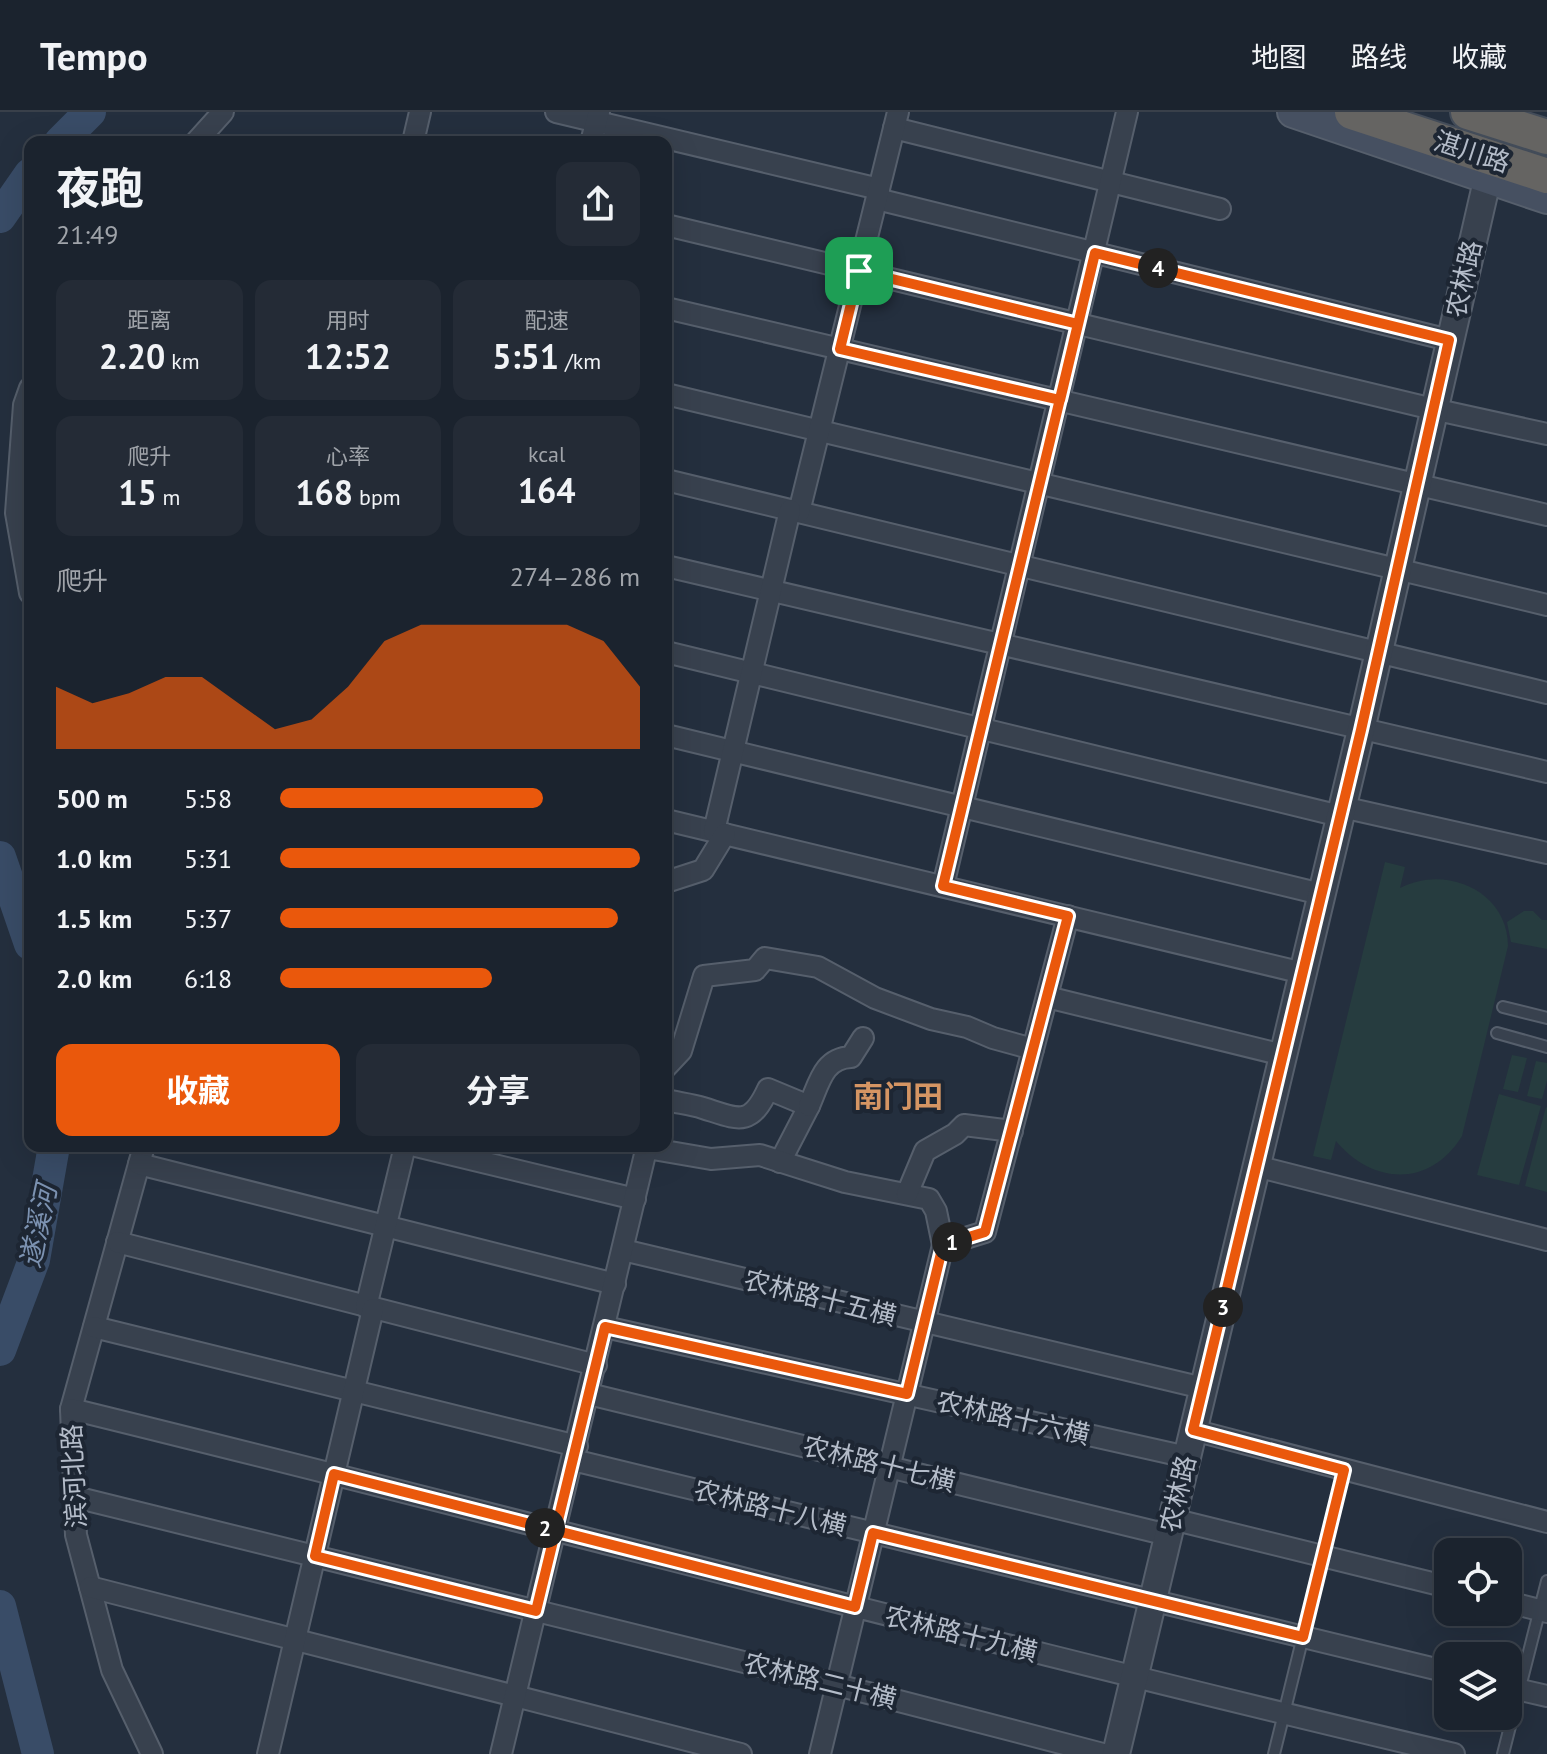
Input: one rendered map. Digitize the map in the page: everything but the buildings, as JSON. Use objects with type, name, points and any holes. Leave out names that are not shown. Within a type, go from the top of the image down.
[{"type":"highway","name":"湛川路","points":[[1352,112],[1490,169],[1547,176]]},
{"type":"highway","name":"湛川路","points":[[1489,115],[1547,137]]},
{"type":"main road","points":[[1293,112],[1490,169],[1547,198]]},
{"type":"street","points":[[201,136],[223,112]]},
{"type":"street","points":[[414,136],[420,112]]},
{"type":"street","points":[[556,112],[597,117],[666,136]]},
{"type":"street","points":[[943,886],[1127,112]]},
{"type":"street","points":[[672,880],[703,870],[720,833],[733,752],[771,590],[820,431],[896,120],[1112,182],[1220,209]]},
{"type":"street","points":[[672,138],[1095,253],[1449,340]]},
{"type":"street","name":"农林路","points":[[1116,1754],[1361,730],[1490,169]]},
{"type":"street","points":[[672,226],[1547,434]]},
{"type":"street","points":[[672,309],[1547,515]]},
{"type":"street","points":[[672,395],[1547,605]]},
{"type":"street","points":[[24,405],[16,513],[24,559]]},
{"type":"street","points":[[672,481],[1547,693]]},
{"type":"street","points":[[672,567],[1547,772]]},
{"type":"street","points":[[672,653],[1341,812],[1547,853]]},
{"type":"street","points":[[672,737],[1321,894]]},
{"type":"street","points":[[672,821],[1303,973]]},
{"type":"street","points":[[943,1245],[985,1232],[1068,916]]},
{"type":"street","points":[[672,1060],[681,1051],[704,976],[755,970],[765,958],[818,967],[851,982],[875,998],[931,1019],[967,1027],[1033,1049]]},
{"type":"street","points":[[1047,997],[1283,1055]]},
{"type":"street","points":[[780,1162],[826,1066],[839,1058],[851,1057],[863,1038]]},
{"type":"street","points":[[672,1101],[701,1107],[734,1119],[749,1117],[760,1107],[768,1089],[809,1106]]},
{"type":"street","points":[[907,1194],[925,1151],[955,1134],[964,1125],[1012,1131]]},
{"type":"street","points":[[268,1754],[354,1391],[384,1226],[403,1152]]},
{"type":"street","points":[[441,1152],[635,1199]]},
{"type":"street","points":[[501,1754],[646,1152]]},
{"type":"street","points":[[672,1152],[711,1159],[760,1155],[845,1182],[929,1199],[936,1211],[943,1245],[820,1754]]},
{"type":"street","points":[[141,1155],[384,1226],[615,1284]]},
{"type":"street","name":"滨河北路","points":[[141,1155],[71,1409],[76,1535],[112,1670],[152,1754]]},
{"type":"street","points":[[1256,1166],[1547,1240]]},
{"type":"street","points":[[117,1242],[596,1365]]},
{"type":"street","name":"农林路十五横","points":[[623,1250],[1203,1388]]},
{"type":"street","name":"农林路十八横","points":[[94,1327],[354,1391],[873,1533],[1434,1669]]},
{"type":"street","name":"农林路十六横","points":[[605,1327],[1187,1457]]},
{"type":"street","name":"农林路十七横","points":[[589,1394],[889,1467],[1323,1556],[1434,1584]]},
{"type":"street","name":"农林路十九横","points":[[71,1409],[1134,1678],[1454,1754]]},
{"type":"street","points":[[1193,1430],[1547,1522]]},
{"type":"street","name":"农林路二十横","points":[[75,1497],[837,1685],[1103,1754]]},
{"type":"street","points":[[90,1587],[741,1754]]},
{"type":"street","points":[[1522,1606],[1543,1611]]},
{"type":"street","points":[[1522,1690],[1547,1696]]},
{"type":"lane","points":[[1503,1007],[1547,1018]]},
{"type":"lane","points":[[1497,1033],[1547,1047]]},
{"type":"lane","points":[[1274,1754],[1344,1470]]},
{"type":"lane","points":[[1522,1667],[1543,1611],[1547,1581]]},
{"type":"lane","points":[[1503,1754],[1507,1730]]},
{"type":"green space","points":[[1385,862],[1405,867],[1400,888],[1418,881],[1436,879],[1471,887],[1486,897],[1498,910],[1508,946],[1462,1136],[1449,1153],[1434,1165],[1418,1172],[1401,1174],[1367,1166],[1336,1141],[1331,1160],[1313,1156]]},
{"type":"green space","points":[[1524,911],[1533,911],[1542,920],[1547,920],[1547,949],[1511,942],[1507,922]]},
{"type":"green space","points":[[1512,1055],[1527,1058],[1518,1092],[1503,1089]]},
{"type":"green space","points":[[1536,1061],[1547,1063],[1547,1081],[1542,1099],[1527,1096]]},
{"type":"green space","points":[[1499,1094],[1541,1106],[1519,1185],[1477,1175]]},
{"type":"green space","points":[[1547,1108],[1547,1192],[1525,1186]]},
{"type":"waterway","name":"遂溪河","points":[[66,136],[90,112]]},
{"type":"waterway","name":"遂溪河","points":[[0,217],[24,183]]},
{"type":"waterway","name":"遂溪河","points":[[0,857],[24,927]]},
{"type":"waterway","name":"遂溪河","points":[[0,1350],[34,1260],[53,1152]]},
{"type":"waterway","name":"遂溪河","points":[[0,1606],[38,1754]]},
{"type":"district","name":"南门田","points":[[898,1097]]},
{"type":"route","points":[[859,271],[840,349],[1060,400],[1078,324],[1095,253],[1449,340],[1361,730],[1193,1430],[1344,1470],[1303,1637],[873,1533],[855,1607],[555,1531],[334,1474],[315,1556],[536,1611],[555,1531],[605,1327],[907,1394],[943,1245],[985,1232],[1068,916],[943,886],[1002,645],[1078,324],[859,271]]}]
